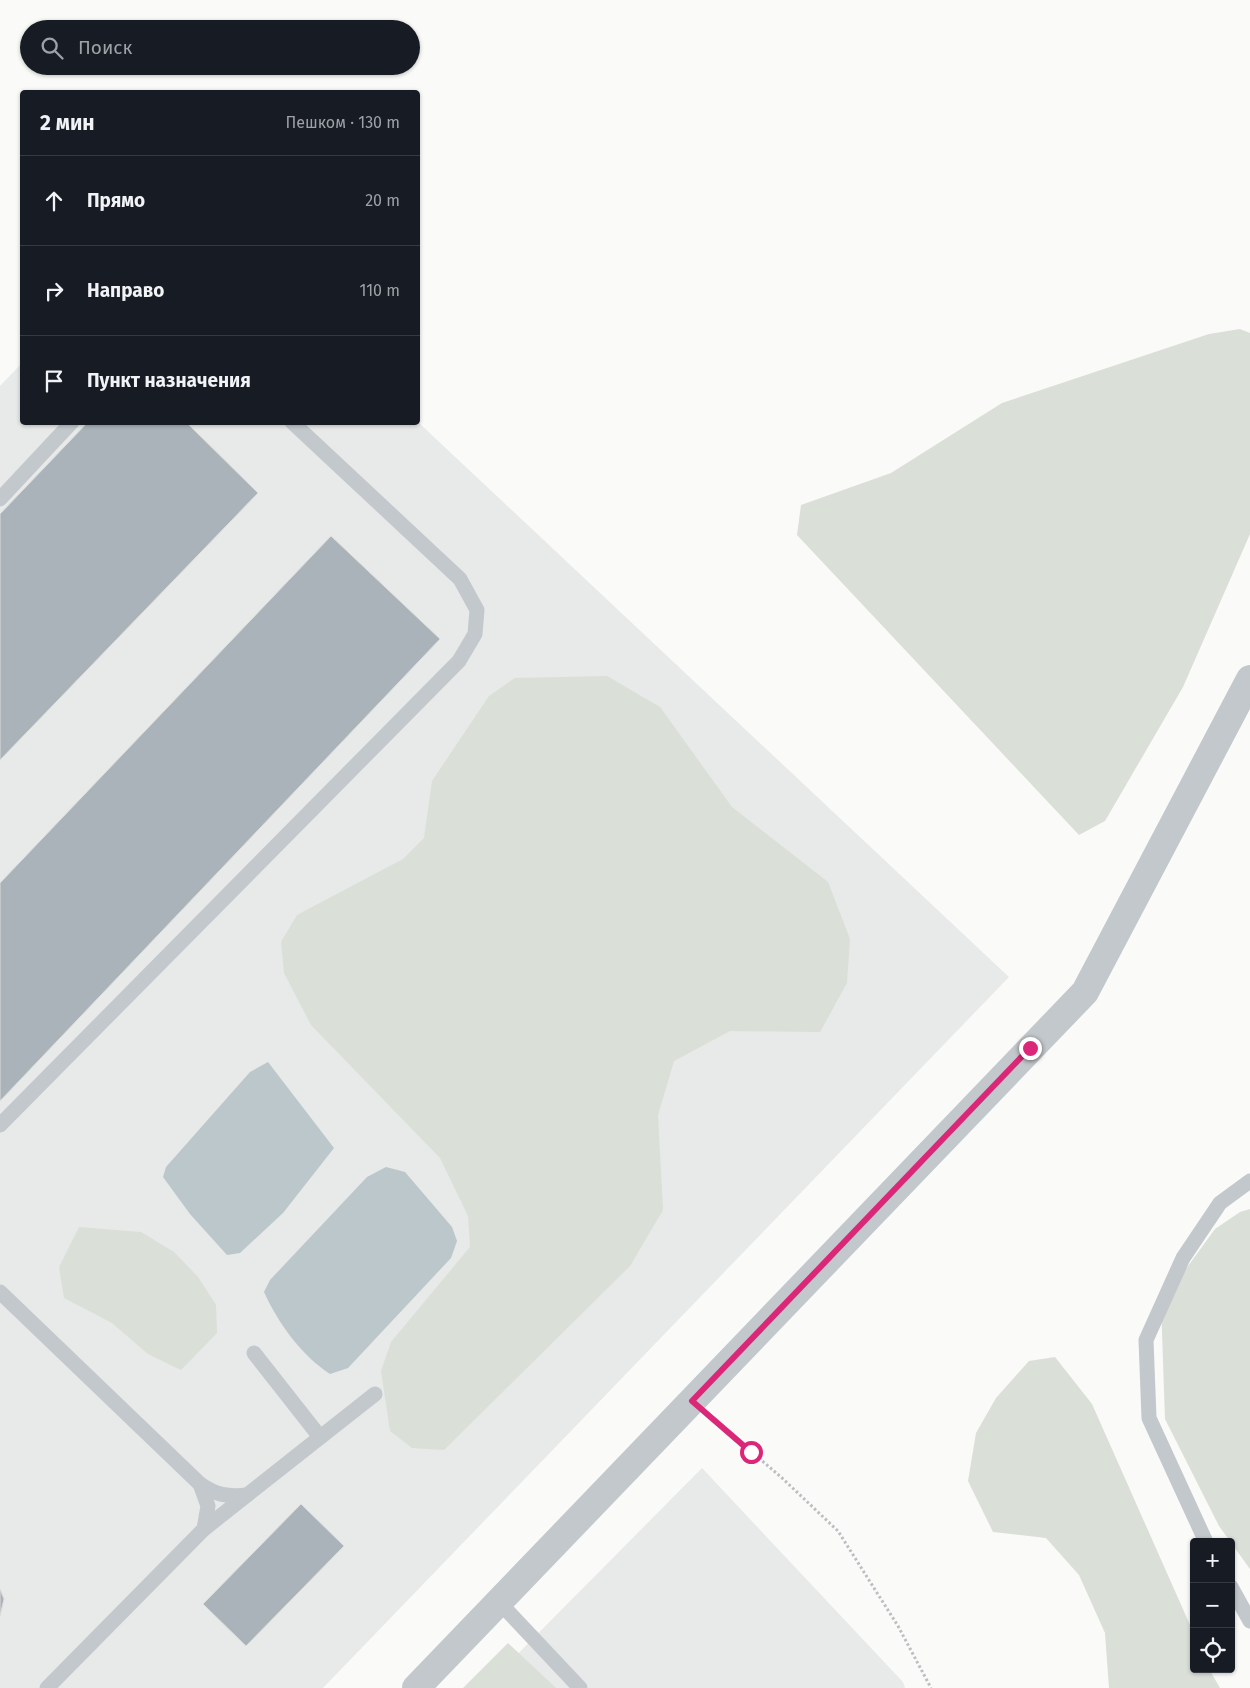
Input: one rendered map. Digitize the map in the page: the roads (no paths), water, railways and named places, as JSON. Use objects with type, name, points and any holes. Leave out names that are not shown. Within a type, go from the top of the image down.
[{"type":"street","points":[[416,1688],[1085,992],[1250,679]]},
{"type":"lane","points":[[0,499],[69,425]]},
{"type":"lane","points":[[0,1125],[458,661],[475,634],[477,610],[460,579],[295,425]]},
{"type":"lane","points":[[1204,1538],[1149,1418],[1146,1340],[1183,1258],[1220,1204],[1250,1181]]},
{"type":"lane","points":[[0,1292],[200,1484],[213,1493],[228,1497],[247,1495]]},
{"type":"lane","points":[[254,1353],[320,1437]]},
{"type":"lane","points":[[47,1688],[204,1529],[374,1394]]},
{"type":"lane","points":[[200,1484],[208,1506],[204,1529]]},
{"type":"lane","points":[[1235,1594],[1250,1621]]},
{"type":"lane","points":[[499,1602],[580,1688]]}]
